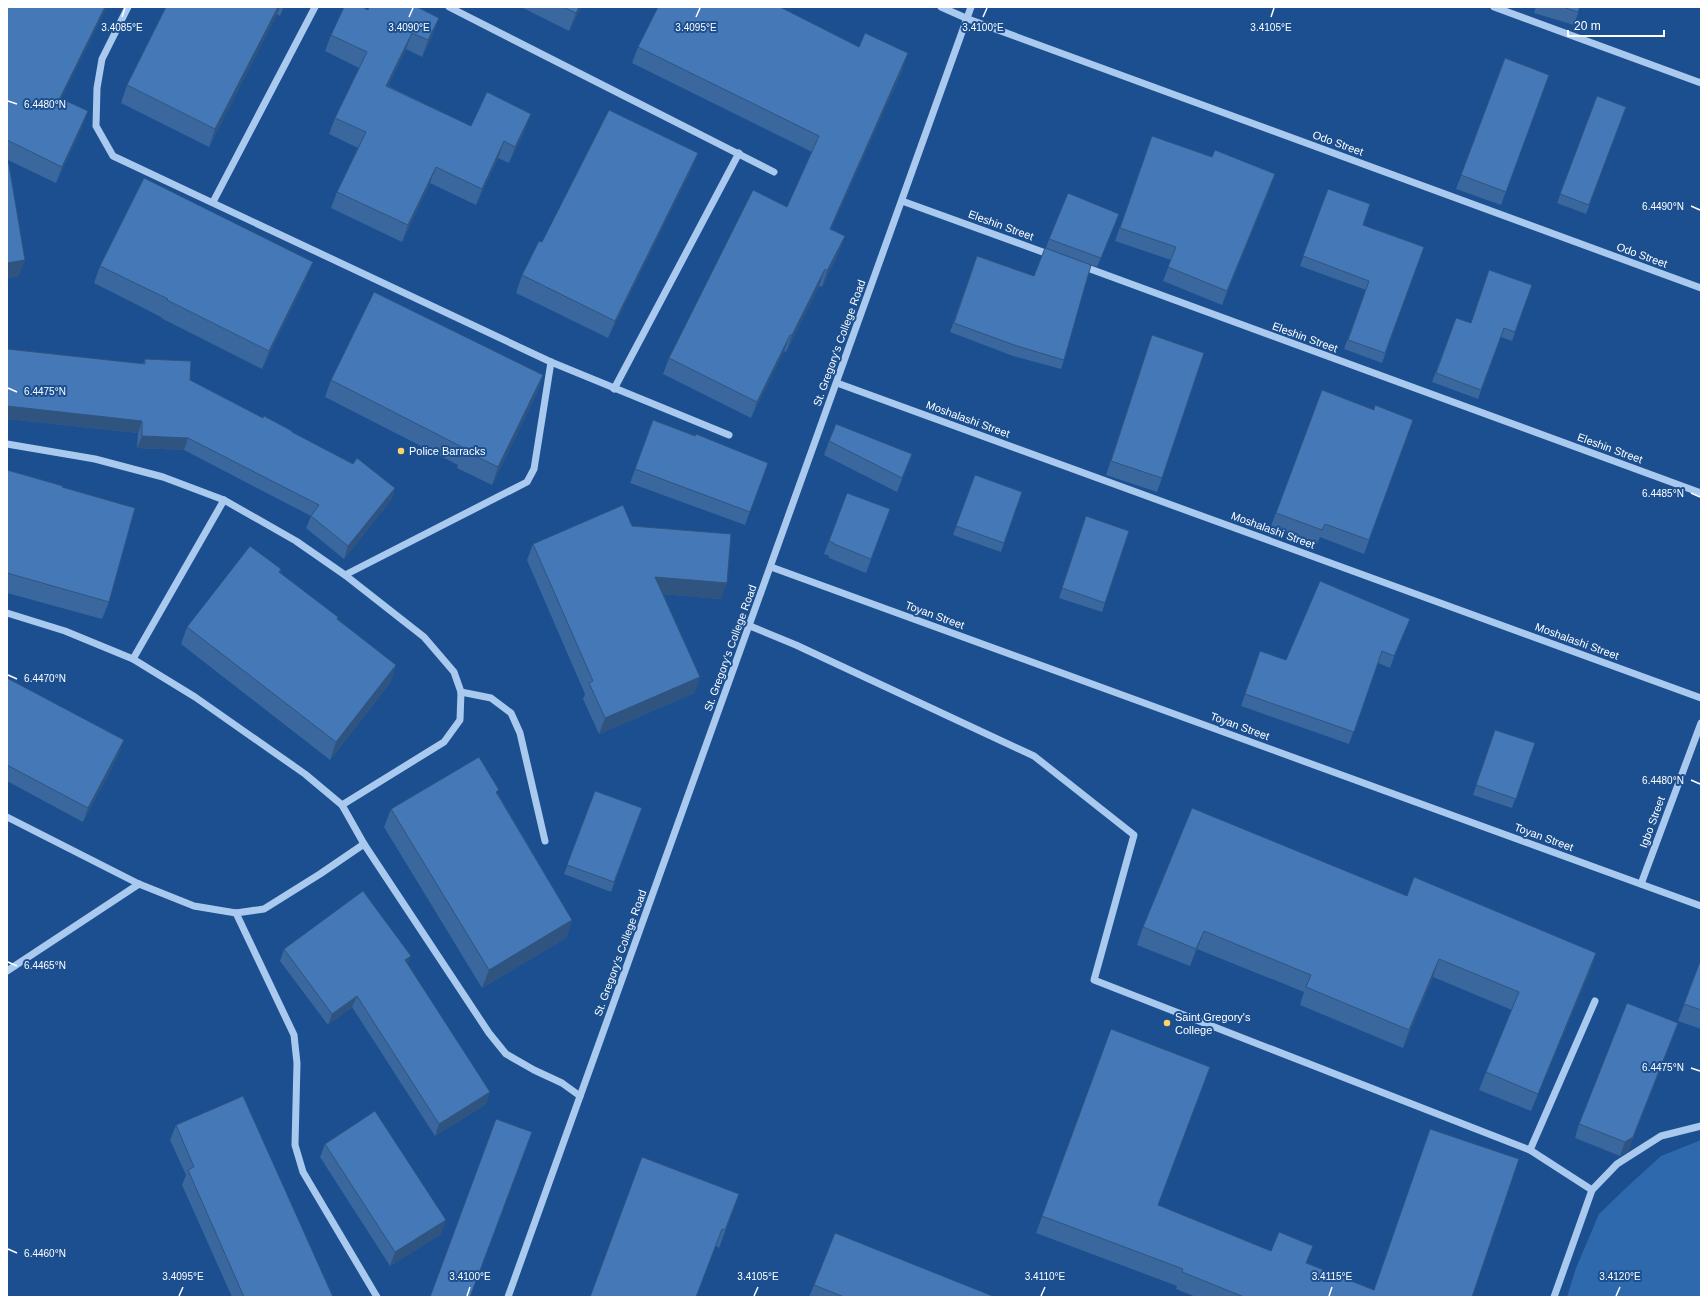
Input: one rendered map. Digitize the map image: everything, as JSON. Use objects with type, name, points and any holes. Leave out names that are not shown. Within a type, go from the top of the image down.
[{"type":"street","points":[[128,7],[102,59],[97,88],[96,126],[113,156],[551,362],[729,435]]},
{"type":"street","points":[[213,202],[315,7]]},
{"type":"street","points":[[449,7],[774,172]]},
{"type":"street","name":"Odo Street","points":[[941,7],[968,19],[1701,288]]},
{"type":"street","name":"St. Gregory's College Road","points":[[508,1297],[972,7]]},
{"type":"street","points":[[1494,7],[1701,83]]},
{"type":"street","points":[[614,389],[739,153]]},
{"type":"street","name":"Eleshin Street","points":[[902,201],[1059,258]]},
{"type":"street","name":"Eleshin Street","points":[[1074,264],[1701,493]]},
{"type":"street","points":[[345,574],[527,482],[534,469],[551,362]]},
{"type":"street","name":"Moshalashi Street","points":[[837,383],[1701,698]]},
{"type":"street","points":[[7,444],[94,460],[163,477],[224,500],[296,541],[345,574],[424,637],[454,672],[461,692],[460,720],[444,742],[342,805]]},
{"type":"street","points":[[133,659],[224,500]]},
{"type":"street","name":"Toyan Street","points":[[771,567],[1701,906]]},
{"type":"street","points":[[7,613],[65,631],[133,659],[214,711],[305,774],[342,805],[364,844],[489,1032],[506,1054],[534,1070],[562,1083],[580,1096]]},
{"type":"street","points":[[750,626],[1034,756],[1134,835],[1094,980],[1530,1150],[1592,1190]]},
{"type":"street","points":[[461,692],[491,698],[511,714],[520,733],[545,841]]},
{"type":"street","name":"Igbo Street","points":[[1641,884],[1701,723]]},
{"type":"street","points":[[7,817],[139,884],[194,906],[236,913],[264,909],[364,844]]},
{"type":"street","points":[[7,971],[139,884]]},
{"type":"street","points":[[236,913],[294,1035],[297,1063],[295,1145],[302,1172],[377,1297]]},
{"type":"street","points":[[1530,1150],[1595,1001]]},
{"type":"street","points":[[1554,1297],[1592,1190],[1617,1164],[1661,1136],[1701,1126]]},
{"type":"shaded area","points":[[1701,1140],[1701,1297],[1567,1297],[1576,1268],[1599,1214],[1661,1156]]},
{"type":"building","points":[[7,7],[105,7],[60,98],[88,111],[62,167],[7,140]]},
{"type":"building","points":[[166,7],[278,7],[215,129],[127,85]]},
{"type":"building","points":[[344,7],[362,7],[368,10],[369,7],[417,7],[439,18],[428,40],[412,33],[386,86],[471,126],[487,92],[531,114],[515,147],[504,141],[482,189],[436,167],[408,225],[337,192],[366,132],[335,118],[367,52],[331,35]]},
{"type":"building","points":[[563,7],[579,7],[576,13]]},
{"type":"building","points":[[658,7],[780,7],[859,47],[865,33],[908,53],[830,229],[845,236],[827,271],[825,269],[792,335],[790,335],[757,402],[669,358],[753,190],[787,207],[819,136],[638,47]]},
{"type":"building","points":[[1563,7],[1580,7],[1578,12]]},
{"type":"building","points":[[1505,58],[1549,75],[1506,192],[1461,175]]},
{"type":"building","points":[[1597,96],[1626,107],[1589,205],[1560,194]]},
{"type":"building","points":[[609,110],[698,153],[615,321],[522,275],[539,241],[542,242]]},
{"type":"building","points":[[1152,136],[1212,157],[1215,150],[1275,174],[1227,291],[1168,267],[1176,247],[1120,228]]},
{"type":"building","points":[[7,159],[25,260],[7,263]]},
{"type":"building","points":[[144,178],[313,262],[269,351],[100,266]]},
{"type":"building","points":[[1328,189],[1370,204],[1363,225],[1424,247],[1385,353],[1348,340],[1369,281],[1303,256]]},
{"type":"building","points":[[1068,193],[1119,214],[1101,258],[1049,239]]},
{"type":"building","points":[[1045,248],[1091,265],[1064,360],[1017,346],[954,323],[977,256],[1034,276]]},
{"type":"building","points":[[1489,270],[1532,285],[1515,332],[1504,328],[1481,390],[1436,373],[1456,318],[1471,323]]},
{"type":"building","points":[[374,292],[543,375],[498,467],[331,380]]},
{"type":"building","points":[[1152,335],[1204,353],[1162,478],[1111,461]]},
{"type":"building","points":[[7,349],[145,364],[145,359],[191,361],[190,380],[263,418],[264,416],[353,464],[357,458],[395,488],[348,546],[311,516],[319,505],[188,438],[142,436],[142,421],[7,406]]},
{"type":"building","points":[[1322,390],[1374,410],[1375,405],[1413,420],[1369,540],[1325,524],[1322,530],[1276,513]]},
{"type":"building","points":[[653,420],[695,436],[696,434],[768,463],[750,512],[635,469]]},
{"type":"building","points":[[836,424],[912,454],[902,478],[829,441]]},
{"type":"building","points":[[7,470],[135,508],[109,602],[7,573]]},
{"type":"building","points":[[975,475],[1022,492],[1004,543],[956,526]]},
{"type":"building","points":[[847,493],[890,509],[871,559],[829,541]]},
{"type":"building","points":[[623,505],[632,526],[731,534],[727,583],[655,577],[700,677],[605,718],[589,683],[593,681],[533,544]]},
{"type":"building","points":[[1086,516],[1129,531],[1105,603],[1062,588]]},
{"type":"building","points":[[250,546],[281,569],[279,572],[338,617],[337,619],[396,665],[336,742],[187,627]]},
{"type":"building","points":[[1320,581],[1410,619],[1394,656],[1382,651],[1354,732],[1245,694],[1260,651],[1286,660]]},
{"type":"building","points":[[7,678],[124,740],[88,808],[7,765]]},
{"type":"building","points":[[1495,730],[1535,743],[1516,799],[1476,785]]},
{"type":"building","points":[[479,757],[499,790],[496,792],[572,920],[489,970],[391,809]]},
{"type":"building","points":[[595,791],[642,808],[614,882],[567,865]]},
{"type":"building","points":[[1192,808],[1407,896],[1414,877],[1596,953],[1538,1094],[1486,1072],[1519,992],[1439,959],[1409,1030],[1306,987],[1311,975],[1204,931],[1196,949],[1143,927]]},
{"type":"building","points":[[363,891],[411,956],[405,960],[490,1092],[439,1124],[357,996],[332,1014],[284,949]]},
{"type":"building","points":[[1701,959],[1701,1010],[1684,1004]]},
{"type":"building","points":[[1627,1003],[1678,1023],[1633,1137],[1625,1142],[1579,1124]]},
{"type":"building","points":[[1111,1029],[1210,1067],[1158,1205],[1271,1251],[1279,1232],[1313,1246],[1306,1263],[1374,1290],[1430,1129],[1519,1159],[1472,1297],[1244,1297],[1182,1272],[1183,1269],[1042,1216]]},
{"type":"building","points":[[243,1096],[333,1297],[244,1297],[188,1170],[194,1167],[176,1125]]},
{"type":"building","points":[[375,1111],[446,1220],[395,1252],[325,1144]]},
{"type":"building","points":[[496,1119],[532,1132],[470,1297],[430,1297]]},
{"type":"building","points":[[642,1157],[739,1194],[725,1230],[722,1229],[696,1297],[590,1297]]},
{"type":"building","points":[[835,1233],[995,1297],[844,1297],[814,1285]]},
{"type":"place","name":"Police Barracks","points":[[401,451]]},
{"type":"place","name":"Saint Gregory's College","points":[[1167,1023]]}]
